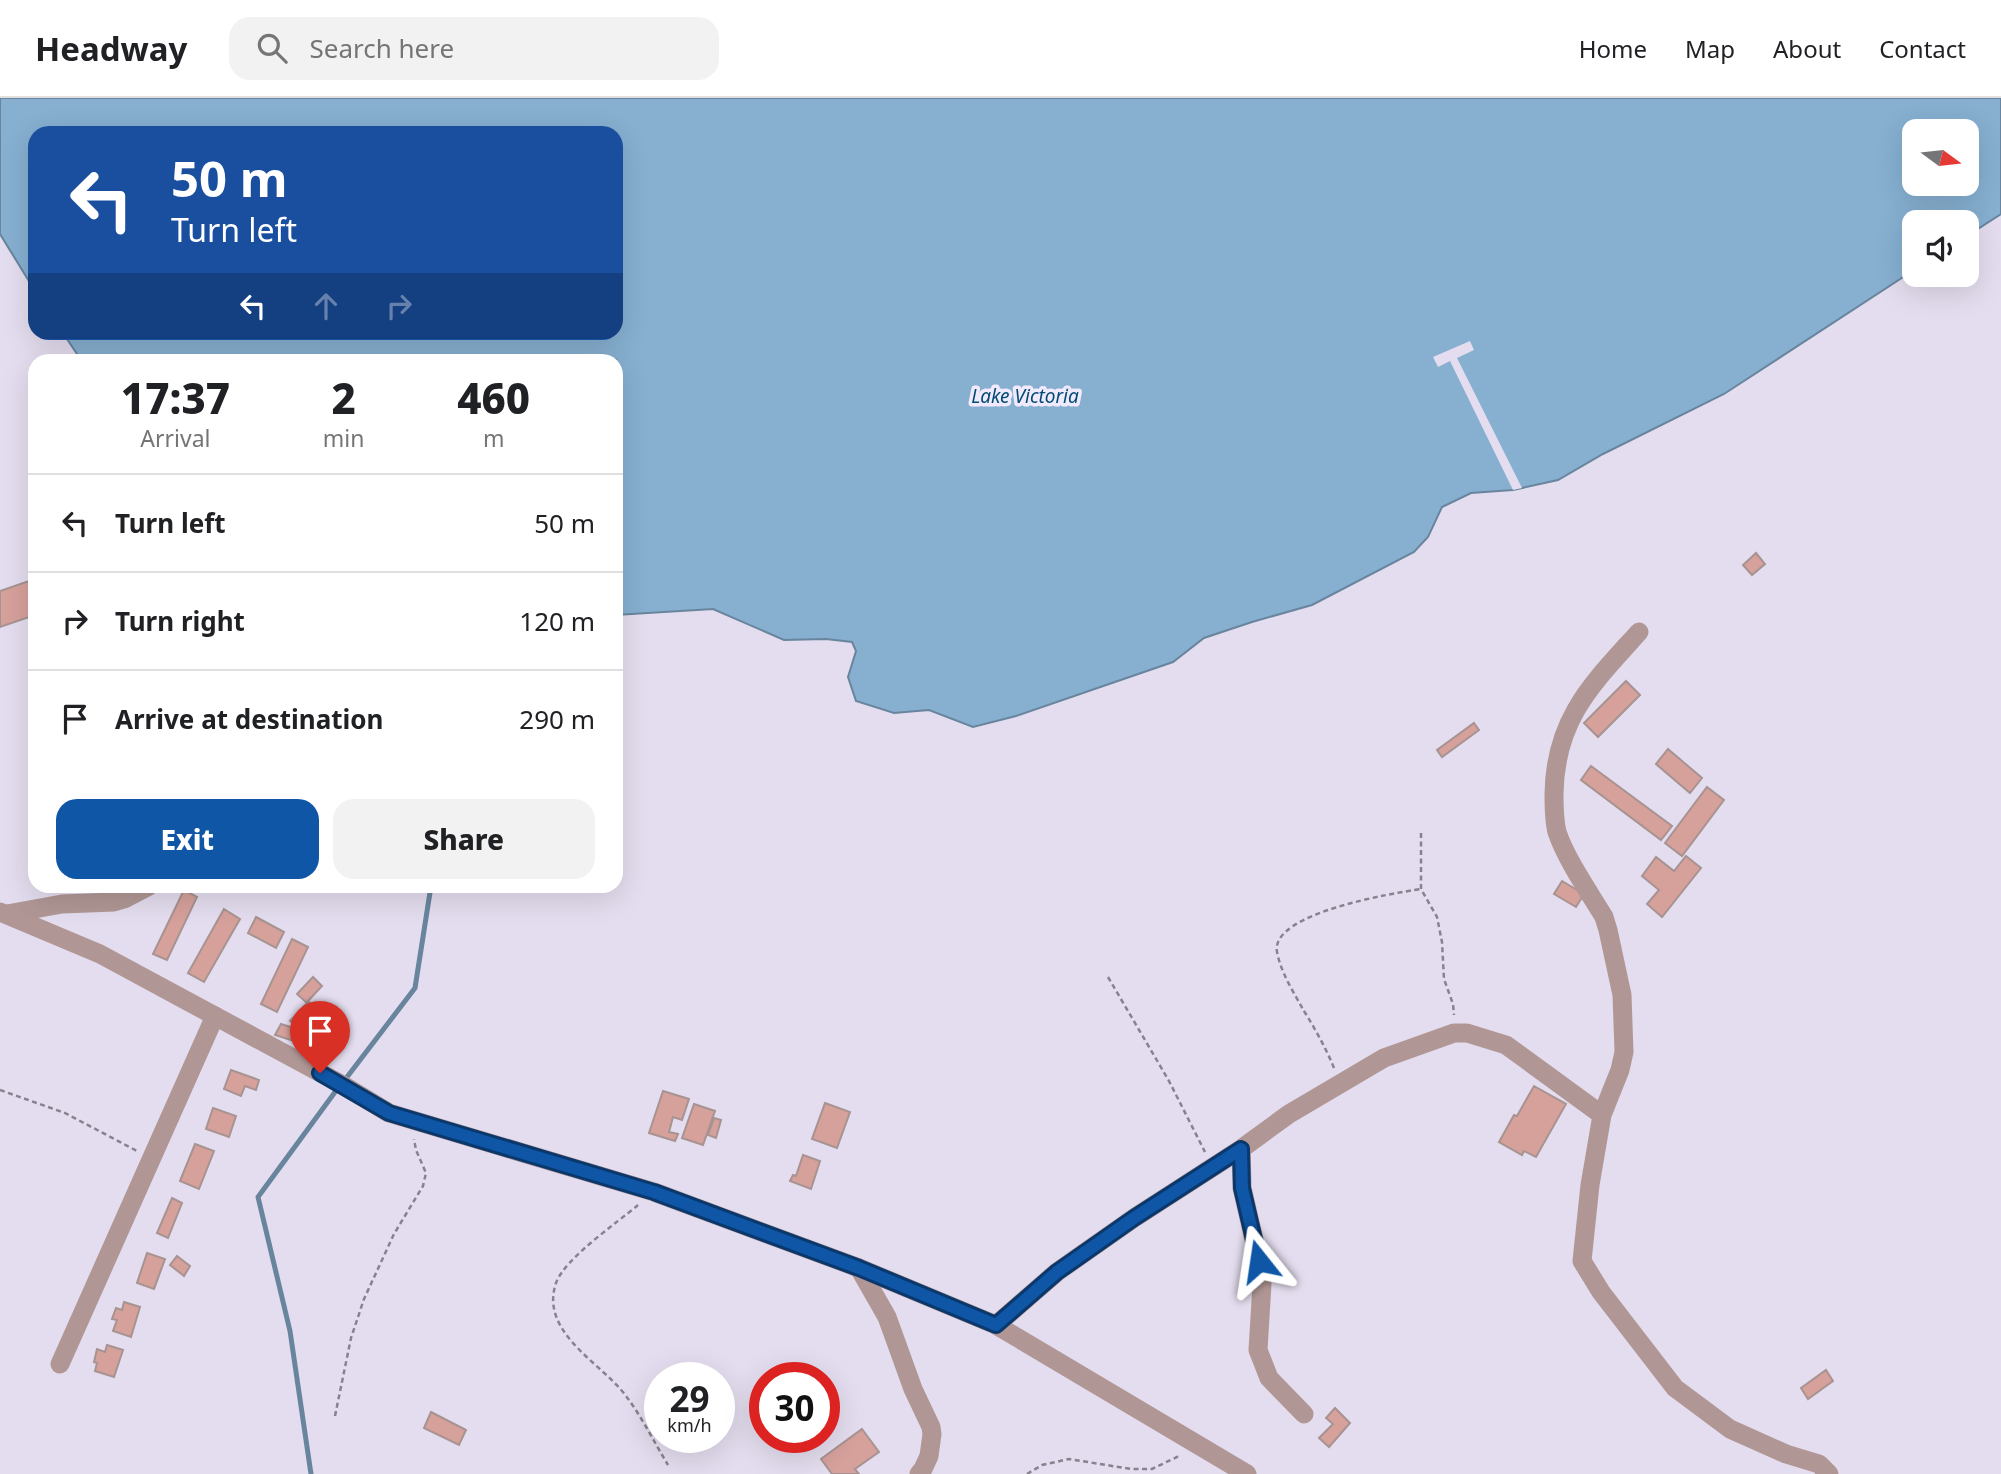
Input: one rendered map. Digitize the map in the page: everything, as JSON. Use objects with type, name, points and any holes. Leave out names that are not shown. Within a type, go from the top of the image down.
[{"type":"street","points":[[1639,632],[1578,704],[1568,722],[1559,750],[1555,776],[1558,834],[1604,917],[1622,995],[1624,1052],[1602,1115],[1590,1185],[1582,1261],[1601,1292],[1675,1388],[1730,1429],[1786,1454],[1819,1464],[1829,1474]]},
{"type":"street","points":[[4,913],[62,904],[114,902],[136,893]]},
{"type":"street","points":[[4,913],[100,954],[389,1113],[654,1192],[859,1268],[996,1325],[1247,1474]]},
{"type":"street","points":[[60,1364],[215,1016]]},
{"type":"street","points":[[996,1325],[1057,1272],[1289,1114],[1384,1058],[1454,1033],[1467,1032],[1506,1045],[1602,1115]]},
{"type":"street","points":[[1241,1149],[1242,1188],[1262,1284],[1258,1350],[1269,1378],[1304,1414]]},
{"type":"street","points":[[859,1268],[887,1317],[913,1389],[931,1427],[929,1456],[919,1474]]},
{"type":"path","points":[[1421,833],[1421,889],[1437,917],[1442,942],[1444,979],[1453,1004],[1454,1033]]},
{"type":"path","points":[[1341,1084],[1328,1053],[1281,966],[1276,950],[1278,941],[1294,927],[1331,908],[1421,889]]},
{"type":"path","points":[[1108,977],[1169,1082],[1213,1168]]},
{"type":"path","points":[[0,1090],[65,1113],[152,1159]]},
{"type":"path","points":[[335,1416],[351,1338],[364,1299],[394,1234],[423,1186],[426,1173],[416,1150],[411,1119]]},
{"type":"path","points":[[654,1192],[568,1265],[556,1282],[554,1299],[558,1322],[566,1336],[626,1395],[668,1465]]},
{"type":"path","points":[[1027,1474],[1042,1465],[1069,1459],[1124,1468],[1152,1469],[1173,1458],[1203,1448]]},
{"type":"water","name":"Lake Victoria","points":[[0,98],[2001,98],[2001,214],[1979,228],[1979,210],[1902,210],[1902,278],[1724,394],[1603,454],[1558,480],[1513,490],[1471,493],[1442,507],[1428,537],[1414,552],[1312,605],[1204,638],[1173,662],[1016,716],[973,727],[929,710],[894,713],[856,701],[848,677],[856,651],[852,642],[826,639],[784,640],[713,609],[623,615],[623,354],[77,354],[68,340],[623,340],[623,126],[28,126],[28,280],[0,234]]},
{"type":"pier","points":[[1470,341],[1474,350],[1457,358],[1522,488],[1513,490],[1450,361],[1438,367],[1433,357]]},
{"type":"building","points":[[1756,553],[1765,564],[1752,575],[1743,565]]},
{"type":"building","points":[[28,581],[28,617],[0,627],[0,591]]},
{"type":"building","points":[[1626,681],[1640,695],[1598,737],[1584,723]]},
{"type":"building","points":[[1474,723],[1479,730],[1442,757],[1437,750]]},
{"type":"building","points":[[1668,749],[1702,778],[1690,793],[1656,764]]},
{"type":"building","points":[[1591,766],[1672,826],[1661,840],[1581,780]]},
{"type":"building","points":[[1707,787],[1724,800],[1682,856],[1665,843]]},
{"type":"building","points":[[1686,856],[1701,868],[1662,917],[1647,904],[1659,890],[1642,876],[1656,857],[1674,871]]},
{"type":"building","points":[[1562,881],[1584,894],[1576,907],[1554,894]]},
{"type":"building","points":[[183,893],[197,897],[167,960],[153,954]]},
{"type":"building","points":[[224,909],[240,919],[204,982],[188,973]]},
{"type":"building","points":[[256,917],[284,932],[276,948],[248,933]]},
{"type":"building","points":[[292,939],[308,947],[277,1012],[261,1004]]},
{"type":"building","points":[[313,977],[322,986],[308,1001],[318,1010],[300,1029],[290,1021],[307,1003],[297,994]]},
{"type":"building","points":[[281,1024],[303,1031],[300,1043],[275,1035]]},
{"type":"building","points":[[231,1070],[259,1080],[256,1090],[245,1086],[241,1096],[224,1089]]},
{"type":"building","points":[[1534,1086],[1566,1104],[1536,1157],[1524,1151],[1522,1155],[1499,1142]]},
{"type":"building","points":[[663,1091],[689,1099],[682,1120],[673,1117],[669,1132],[678,1134],[675,1141],[649,1133]]},
{"type":"building","points":[[825,1103],[850,1112],[837,1148],[812,1139]]},
{"type":"building","points":[[694,1104],[715,1111],[703,1145],[682,1138]]},
{"type":"building","points":[[213,1108],[236,1116],[229,1137],[206,1129]]},
{"type":"building","points":[[714,1118],[721,1120],[716,1138],[708,1135]]},
{"type":"building","points":[[195,1144],[214,1151],[199,1189],[180,1181]]},
{"type":"building","points":[[803,1155],[820,1161],[811,1189],[790,1181],[793,1175],[796,1176]]},
{"type":"building","points":[[172,1198],[182,1203],[168,1238],[157,1233]]},
{"type":"building","points":[[147,1253],[165,1259],[154,1289],[137,1283]]},
{"type":"building","points":[[177,1256],[190,1266],[184,1276],[170,1265]]},
{"type":"building","points":[[124,1302],[140,1307],[131,1337],[113,1331],[117,1320],[112,1319],[116,1308],[122,1310]]},
{"type":"building","points":[[107,1345],[123,1350],[114,1377],[95,1371],[97,1349],[105,1352]]},
{"type":"building","points":[[1826,1370],[1833,1381],[1808,1399],[1801,1388]]},
{"type":"building","points":[[1335,1408],[1350,1423],[1329,1447],[1319,1438],[1333,1424],[1326,1418]]},
{"type":"building","points":[[431,1412],[466,1430],[459,1445],[424,1428]]},
{"type":"building","points":[[862,1429],[879,1452],[855,1469],[859,1474],[832,1474],[821,1459],[829,1453],[840,1453],[840,1445]]},
{"type":"waterway","points":[[344,1081],[415,988],[430,893]]},
{"type":"waterway","points":[[311,1474],[290,1331],[258,1197],[338,1088]]},
{"type":"route","points":[[320,1073],[389,1113],[654,1192],[859,1268],[996,1325],[1057,1272],[1134,1218],[1241,1149],[1242,1188],[1259,1261]]}]
